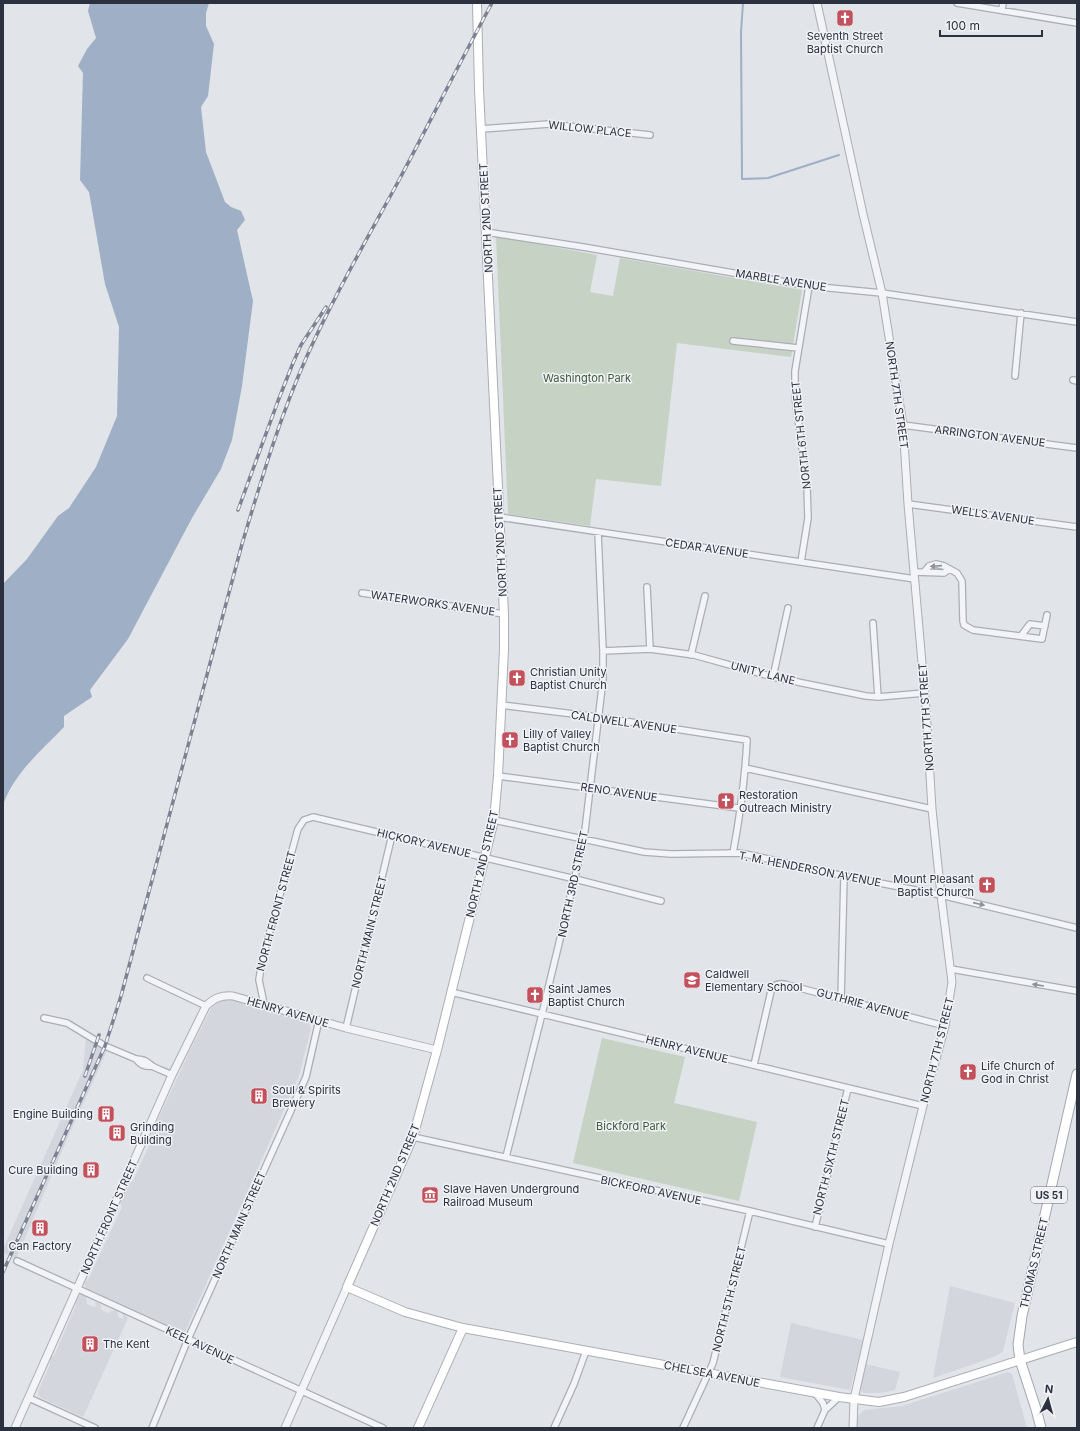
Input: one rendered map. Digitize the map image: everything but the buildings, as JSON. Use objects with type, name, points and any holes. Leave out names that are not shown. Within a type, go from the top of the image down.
[{"type":"main road","name":"NORTH 2ND STREET","points":[[347,1287],[413,1138],[437,1050],[494,820],[498,776],[504,614],[479,89],[477,3]]},
{"type":"main road","name":"THOMAS STREET","points":[[1041,1428],[1020,1360],[1018,1345],[1022,1316],[1077,1074]]},
{"type":"main road","name":"CHELSEA AVENUE","points":[[347,1287],[405,1312],[463,1328],[815,1393],[879,1402],[904,1397],[1077,1342]]},
{"type":"main road","points":[[418,1428],[463,1328]]},
{"type":"street","name":"NORTH 7TH STREET","points":[[817,3],[863,214],[882,293],[903,425],[932,809],[941,895],[951,969],[951,992],[945,1026],[923,1106],[889,1244],[854,1399],[853,1428]]},
{"type":"street","points":[[957,3],[1077,23]]},
{"type":"street","points":[[1002,10],[1003,3]]},
{"type":"street","name":"WILLOW PLACE","points":[[481,129],[549,124],[650,135]]},
{"type":"street","name":"MARBLE AVENUE","points":[[486,232],[583,246],[809,286],[882,293],[1077,322]]},
{"type":"street","name":"NORTH 6TH STREET","points":[[801,562],[808,518],[807,486],[795,396],[795,371],[809,286]]},
{"type":"street","points":[[1016,376],[1021,313]]},
{"type":"street","points":[[733,342],[798,348]]},
{"type":"street","name":"ARRINGTON AVENUE","points":[[903,425],[1077,448]]},
{"type":"street","name":"WELLS AVENUE","points":[[908,504],[1077,527]]},
{"type":"street","name":"CEDAR AVENUE","points":[[499,517],[801,562],[914,576],[924,572],[930,574],[944,573],[949,569]]},
{"type":"street","name":"NORTH 3RD STREET","points":[[506,1157],[576,879],[584,839],[603,679],[598,532]]},
{"type":"street","points":[[924,572],[929,566],[936,564],[944,566],[957,574],[962,581],[964,625],[973,630],[1042,639],[1047,615]]},
{"type":"street","points":[[647,587],[650,649]]},
{"type":"street","name":"WATERWORKS AVENUE","points":[[362,593],[504,614]]},
{"type":"street","points":[[691,655],[705,596]]},
{"type":"street","points":[[774,677],[788,608]]},
{"type":"street","points":[[873,623],[878,697]]},
{"type":"street","points":[[1021,636],[1030,624],[1045,626]]},
{"type":"street","name":"UNITY LANE","points":[[603,651],[650,649],[691,655],[774,677],[866,696],[878,697],[924,693]]},
{"type":"street","name":"CALDWELL AVENUE","points":[[501,705],[598,717],[747,740],[745,768]]},
{"type":"street","points":[[733,854],[739,824],[739,808],[745,768],[932,809]]},
{"type":"street","name":"RENO AVENUE","points":[[498,776],[739,808]]},
{"type":"street","name":"HICKORY AVENUE","points":[[304,820],[313,816],[576,879],[661,901]]},
{"type":"street","name":"NORTH FRONT STREET","points":[[262,1004],[263,999],[259,980],[262,960],[298,829],[304,820]]},
{"type":"street","name":"T. M. HENDERSON AVENUE","points":[[494,820],[644,852],[671,854],[733,854],[755,856],[844,876],[941,895],[1077,928]]},
{"type":"street","name":"NORTH MAIN STREET","points":[[346,1028],[392,835]]},
{"type":"street","points":[[841,999],[844,876]]},
{"type":"street","points":[[951,969],[1077,991]]},
{"type":"street","points":[[147,978],[206,1006]]},
{"type":"street","name":"GUTHRIE AVENUE","points":[[754,1065],[771,991],[774,986],[780,984],[945,1026]]},
{"type":"street","name":"HENRY AVENUE","points":[[451,992],[923,1106]]},
{"type":"street","name":"HENRY AVENUE","points":[[206,1006],[212,1000],[224,995],[233,996],[346,1028],[437,1050]]},
{"type":"street","name":"NORTH FRONT STREET","points":[[15,1428],[172,1075],[206,1006]]},
{"type":"street","points":[[44,1018],[67,1023],[104,1046],[136,1059],[148,1062],[152,1066],[172,1075]]},
{"type":"street","name":"NORTH MAIN STREET","points":[[152,1428],[188,1339],[306,1077],[319,1020]]},
{"type":"street","name":"NORTH SIXTH STREET","points":[[815,1227],[848,1088]]},
{"type":"street","name":"BICKFORD AVENUE","points":[[413,1138],[506,1157],[889,1244]]},
{"type":"street","name":"NORTH 5TH STREET","points":[[683,1428],[713,1363],[750,1212]]},
{"type":"street","name":"KEEL AVENUE","points":[[17,1261],[383,1428]]},
{"type":"street","name":"NORTH 2ND STREET","points":[[285,1428],[347,1287]]},
{"type":"street","points":[[554,1428],[574,1384],[586,1351]]},
{"type":"street","points":[[815,1393],[823,1403],[825,1410]]},
{"type":"street","points":[[817,1428],[825,1410],[839,1397]]},
{"type":"street","points":[[29,1398],[95,1428]]},
{"type":"shaded area","points":[[228,999],[300,1018],[308,1021],[311,1028],[299,1076],[185,1332],[183,1333],[86,1288],[85,1282],[89,1278],[122,1207],[120,1202],[129,1183],[133,1181],[153,1137],[152,1132],[193,1044],[213,1005],[218,1001]]},
{"type":"shaded area","points":[[86,1038],[107,1051],[68,1137],[16,1259],[3,1252],[3,1249],[83,1070]]},
{"type":"shaded area","points":[[950,1286],[1015,1303],[1003,1351],[998,1355],[933,1378]]},
{"type":"shaded area","points":[[81,1294],[86,1296],[87,1304],[94,1307],[96,1306],[95,1303],[97,1302],[101,1305],[101,1310],[108,1313],[117,1310],[118,1317],[123,1319],[123,1313],[128,1318],[83,1417],[41,1398],[38,1395],[38,1391],[50,1365],[51,1356],[54,1356],[76,1305],[75,1302]]},
{"type":"shaded area","points":[[791,1323],[863,1340],[850,1390],[780,1377]]},
{"type":"shaded area","points":[[865,1364],[900,1372],[895,1390],[881,1393],[864,1393],[861,1391],[859,1389]]},
{"type":"shaded area","points":[[1008,1372],[1012,1374],[1027,1428],[856,1428],[858,1416],[864,1410],[902,1406]]},
{"type":"green space","name":"Washington Park","points":[[496,236],[597,255],[590,292],[613,296],[620,258],[802,290],[791,357],[677,343],[661,486],[596,479],[590,526],[508,514]]},
{"type":"green space","name":"Bickford Park","points":[[602,1038],[685,1057],[674,1103],[757,1122],[739,1201],[573,1163]]},
{"type":"water","points":[[90,3],[209,3],[206,13],[206,26],[214,44],[208,96],[201,107],[206,152],[225,202],[231,207],[241,211],[245,220],[237,230],[253,301],[242,386],[232,440],[221,469],[192,518],[128,639],[90,690],[92,697],[64,716],[64,727],[21,772],[8,793],[3,805],[3,584],[27,559],[58,516],[69,508],[96,467],[117,416],[119,327],[105,284],[89,192],[80,180],[83,73],[78,66],[87,49],[96,38],[88,11]]},
{"type":"waterway","points":[[743,3],[741,32],[742,179],[768,178],[839,155]]},
{"type":"railway","points":[[3,1272],[105,1046],[121,996],[242,544],[256,496],[288,402],[307,356],[328,312],[492,3]]},
{"type":"railway","points":[[238,510],[293,363],[301,345],[326,307]]},
{"type":"railway","points":[[85,1076],[99,1035]]},
{"type":"place","name":"Seventh Street Baptist Church","points":[[845,18]]},
{"type":"place","name":"Christian Unity Baptist Church","points":[[517,678]]},
{"type":"place","name":"Lilly of Valley Baptist Church","points":[[510,740]]},
{"type":"place","name":"Restoration Outreach Ministry","points":[[726,801]]},
{"type":"place","name":"Mount Pleasant Baptist Church","points":[[987,885]]},
{"type":"place","name":"Caldwell Elementary School","points":[[692,980]]},
{"type":"place","name":"Saint James Baptist Church","points":[[535,995]]},
{"type":"place","name":"Life Church of God in Christ","points":[[968,1072]]},
{"type":"place","name":"Soul & Spirits Brewery","points":[[259,1096]]},
{"type":"place","name":"Engine Building","points":[[106,1114]]},
{"type":"place","name":"Grinding Building","points":[[117,1133]]},
{"type":"place","name":"Cure Building","points":[[91,1170]]},
{"type":"place","name":"Slave Haven Underground Railroad Museum","points":[[430,1195]]},
{"type":"place","name":"Can Factory","points":[[40,1228]]},
{"type":"place","name":"The Kent","points":[[90,1344]]}]
